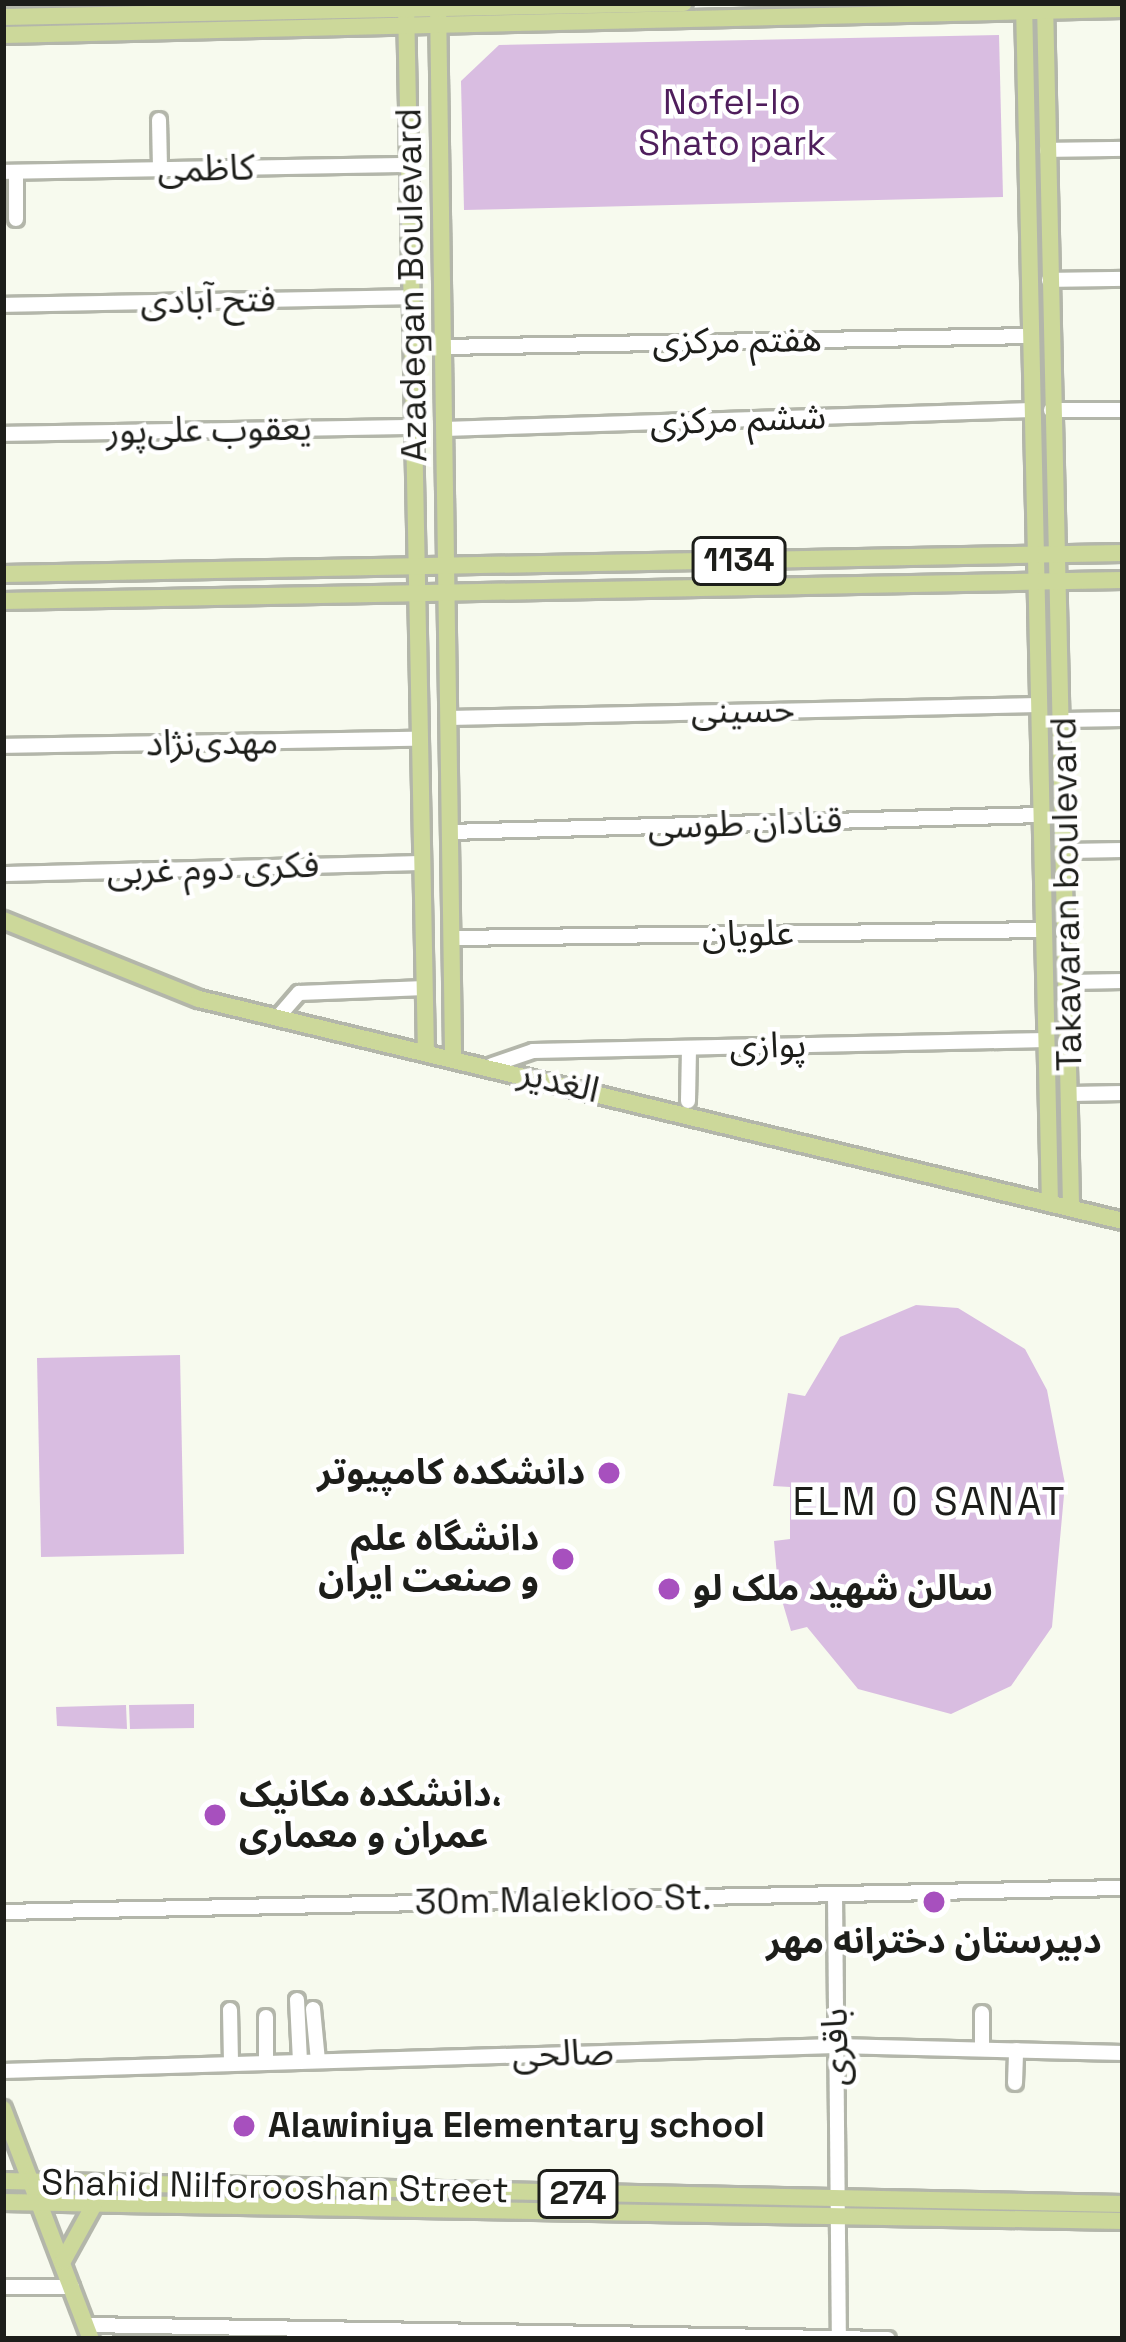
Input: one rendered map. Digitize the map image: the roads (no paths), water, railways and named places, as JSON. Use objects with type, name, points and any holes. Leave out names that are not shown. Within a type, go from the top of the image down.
[{"type":"main road","points":[[3,35],[406,29],[438,14],[684,3]]},
{"type":"main road","points":[[3,17],[406,6],[438,14],[1123,9]]},
{"type":"main road","name":"Azadegan Boulevard","points":[[406,6],[418,597]]},
{"type":"main road","points":[[1024,7],[1032,555]]},
{"type":"main road","points":[[1045,7],[1055,554]]},
{"type":"main road","name":"Azadegan Boulevard","points":[[438,14],[447,596]]},
{"type":"main road","name":"1134","points":[[3,574],[1123,553]]},
{"type":"main road","name":"Takavaran boulevard","points":[[1055,554],[1072,1094],[1062,1206]]},
{"type":"main road","name":"Takavaran boulevard","points":[[1032,555],[1047,1040],[1062,1206]]},
{"type":"main road","name":"1134","points":[[3,602],[1123,580]]},
{"type":"main road","points":[[447,596],[453,1056]]},
{"type":"main road","points":[[418,597],[426,1050]]},
{"type":"main road","name":"الغدیر","points":[[3,920],[200,999],[492,1065],[1123,1221]]},
{"type":"main road","points":[[3,2109],[88,2332]]},
{"type":"main road","name":"Shahid Nilforooshan Street","points":[[3,2182],[1123,2221]]},
{"type":"main road","name":"274","points":[[3,2202],[95,2203]]},
{"type":"main road","points":[[62,2262],[95,2203]]},
{"type":"main road","name":"Shahid Nilforooshan Street","points":[[95,2203],[838,2208],[1123,2204]]},
{"type":"street","points":[[159,120],[160,170]]},
{"type":"street","points":[[1047,150],[1123,149]]},
{"type":"street","name":"کاظمی","points":[[9,172],[409,165]]},
{"type":"street","points":[[9,172],[16,219]]},
{"type":"street","points":[[1049,280],[1123,279]]},
{"type":"street","name":"فتح آبادی","points":[[3,305],[412,297]]},
{"type":"street","name":"هفتم مرکزی","points":[[443,347],[1031,336]]},
{"type":"street","name":"ششم مرکزی","points":[[444,429],[1032,410]]},
{"type":"street","points":[[1052,410],[1123,410]]},
{"type":"street","name":"یعقوب علی‌پور","points":[[3,434],[414,427]]},
{"type":"street","name":"حسینی","points":[[448,718],[1038,705]]},
{"type":"street","points":[[1063,720],[1123,719]]},
{"type":"street","name":"مهدی‌نژاد","points":[[3,746],[420,739]]},
{"type":"street","name":"قنادان طوسی","points":[[450,832],[1041,815]]},
{"type":"street","points":[[1067,851],[1123,850]]},
{"type":"street","name":"فکری دوم غربی","points":[[3,874],[423,863]]},
{"type":"street","name":"علویان","points":[[452,938],[1044,930]]},
{"type":"street","points":[[1069,982],[1123,981]]},
{"type":"street","points":[[278,1017],[299,993],[425,988]]},
{"type":"street","name":"پوازی","points":[[492,1065],[533,1051],[1047,1040]]},
{"type":"street","points":[[688,1101],[689,1048]]},
{"type":"street","points":[[1072,1094],[1123,1093]]},
{"type":"street","points":[[1092,1213],[1123,1211]]},
{"type":"street","name":"30m Malekloo St.","points":[[3,1912],[1123,1888]]},
{"type":"street","name":"باقری","points":[[835,1894],[839,2339]]},
{"type":"street","points":[[297,2000],[300,2062]]},
{"type":"street","points":[[313,2009],[318,2061]]},
{"type":"street","points":[[230,2010],[231,2063]]},
{"type":"street","points":[[982,2013],[982,2049]]},
{"type":"street","points":[[266,2017],[266,2062]]},
{"type":"street","name":"صالحی","points":[[3,2071],[836,2046],[1123,2053]]},
{"type":"street","points":[[1015,2083],[1016,2050]]},
{"type":"street","points":[[3,2287],[72,2287]]},
{"type":"street","points":[[88,2332],[888,2339]]},
{"type":"place","name":"دانشکده کامپیوتر","points":[[609,1473]]},
{"type":"place","name":"دانشگاه علم و صنعت ایران","points":[[563,1559]]},
{"type":"place","name":"سالن شهید ملک لو","points":[[669,1589]]},
{"type":"place","name":"دانشکده مکانیک، عمران و معماری","points":[[215,1815]]},
{"type":"place","name":"دبیرستان دخترانه مهر","points":[[934,1902]]},
{"type":"place","name":"Alawiniya Elementary school","points":[[244,2126]]},
{"type":"district","name":"ELM O SANAT","points":[[930,1502]]},
{"type":"park label","name":"Nofel-lo Shato park","points":[[732,122]]}]
